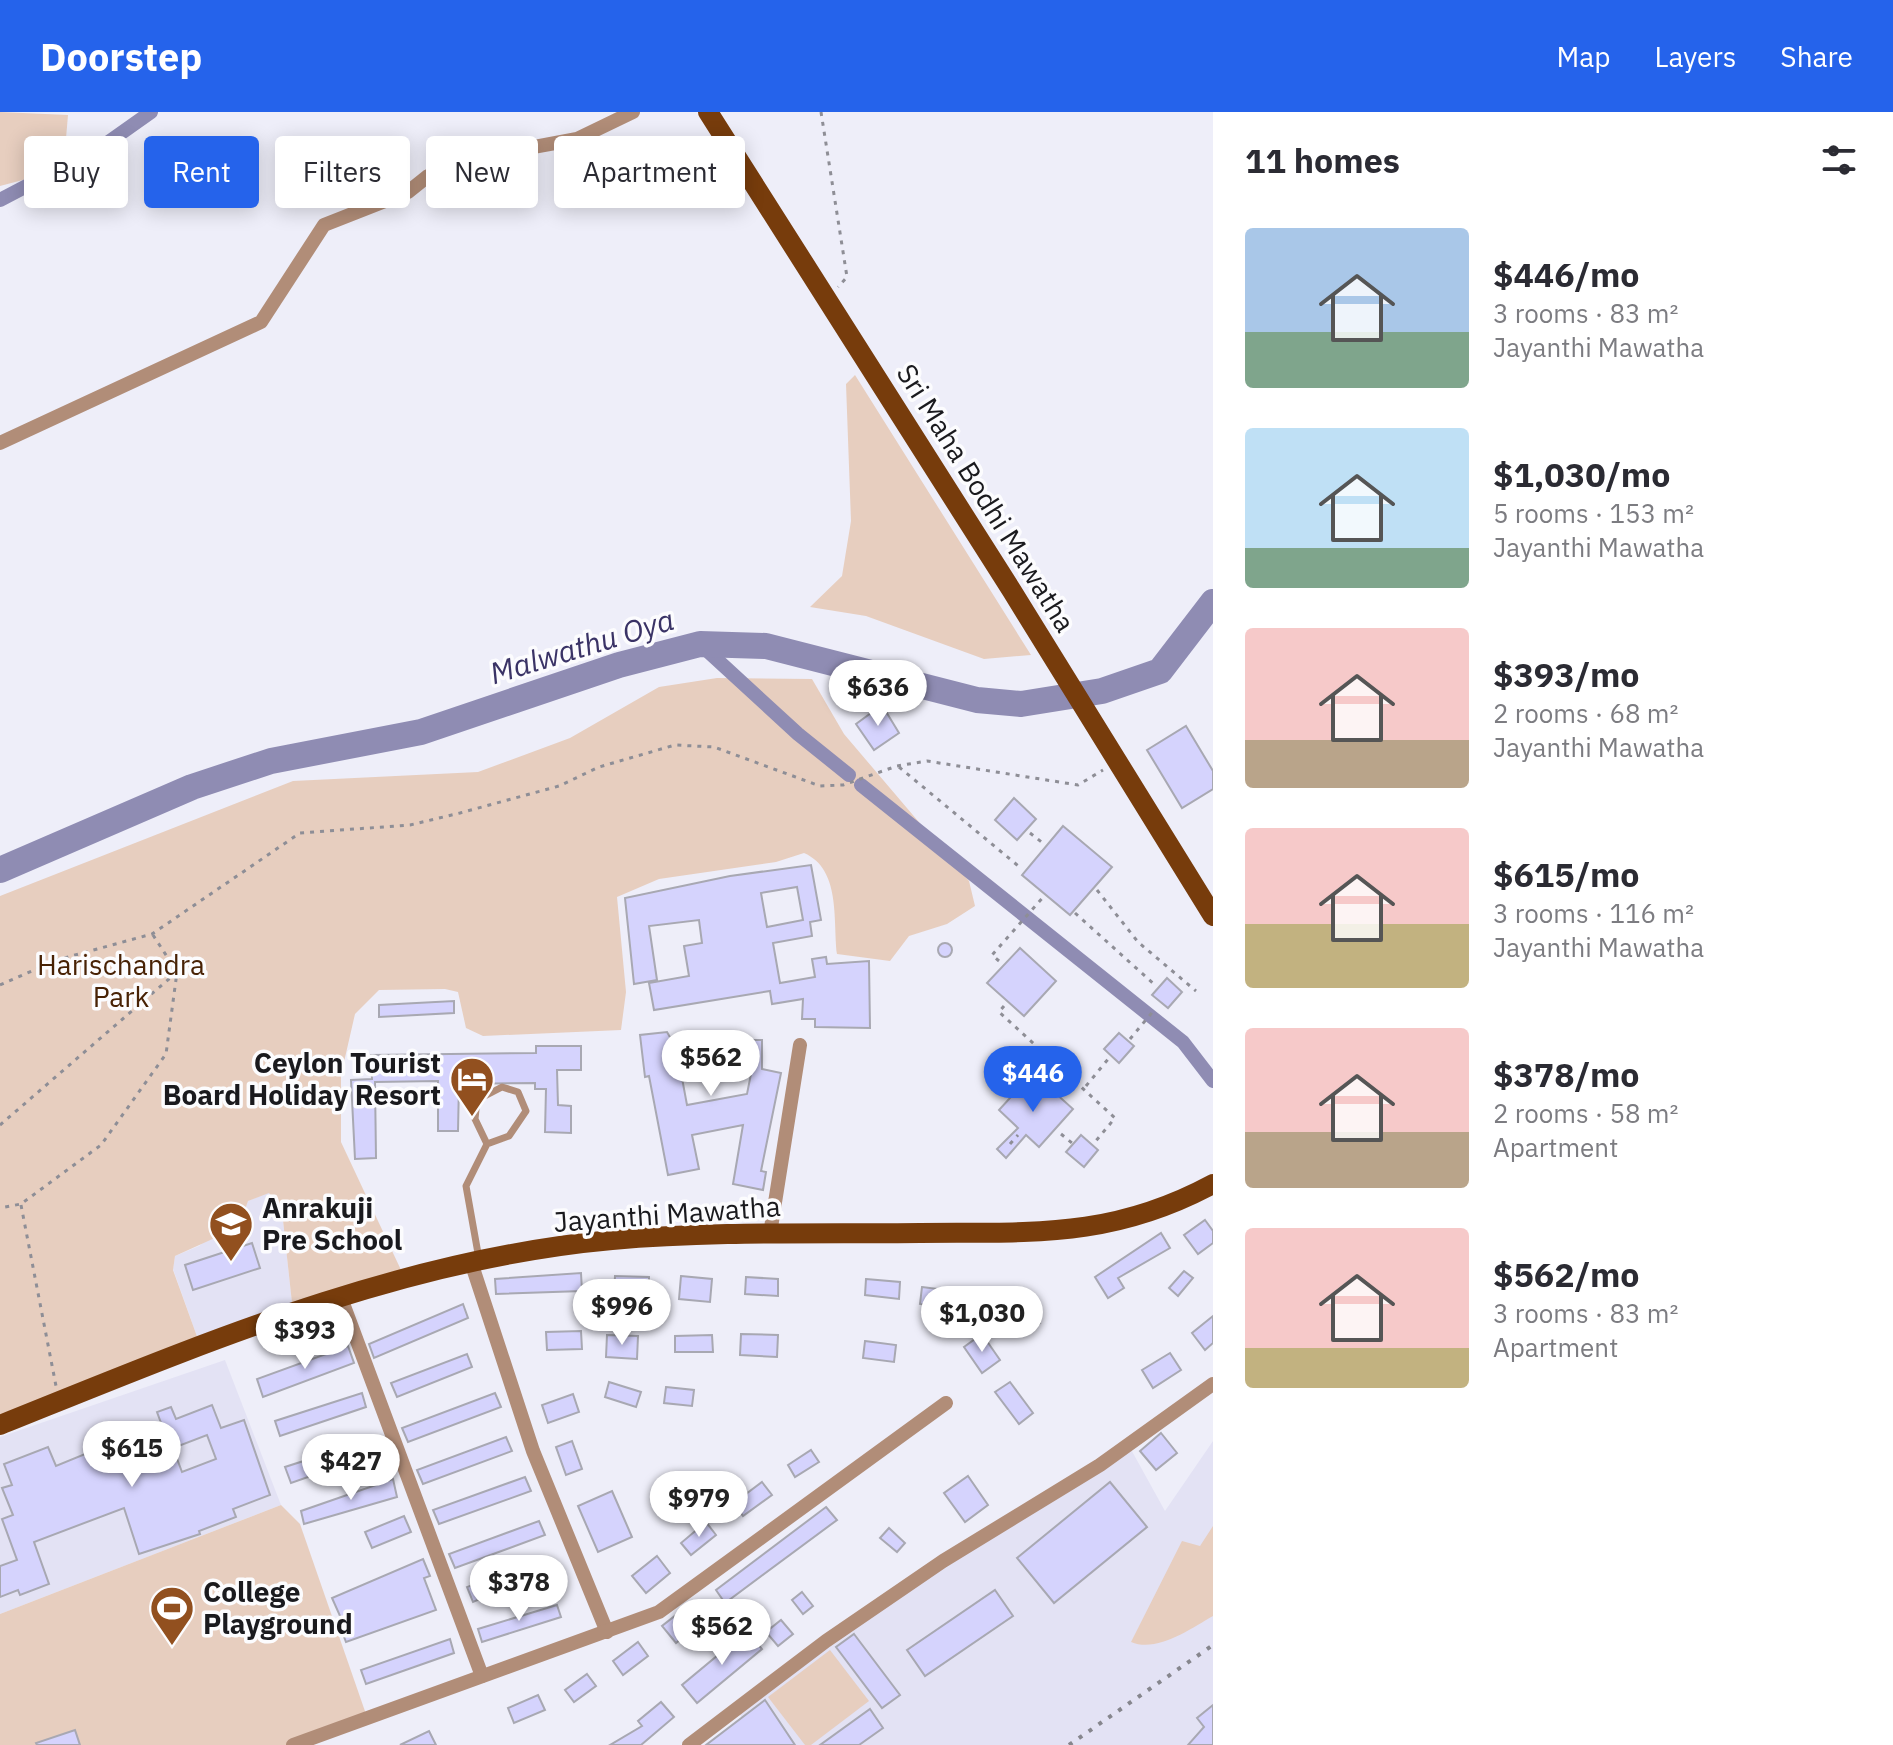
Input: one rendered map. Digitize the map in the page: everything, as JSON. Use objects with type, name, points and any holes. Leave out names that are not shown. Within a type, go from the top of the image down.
[{"type":"main road","name":"Sri Maha Bodhi Mawatha","points":[[708,112],[1012,591],[1213,916]]},
{"type":"main road","name":"Jayanthi Mawatha","points":[[0,1425],[341,1298],[475,1261],[612,1240],[770,1234],[1079,1230],[1115,1224],[1165,1208],[1213,1184]]},
{"type":"street","points":[[0,443],[261,322],[324,225],[408,192],[428,176],[485,156],[577,139],[633,112]]},
{"type":"street","points":[[770,1234],[800,1045]]},
{"type":"street","points":[[475,1261],[533,1451],[607,1632]]},
{"type":"street","points":[[341,1298],[482,1676]]},
{"type":"street","points":[[689,1745],[838,1633],[943,1561],[1100,1465],[1213,1384]]},
{"type":"street","points":[[293,1745],[659,1612],[946,1403]]},
{"type":"lane","points":[[475,1261],[466,1186],[487,1144],[509,1136],[526,1111],[518,1092],[502,1087],[477,1100],[475,1119],[487,1144]]},
{"type":"path","points":[[821,112],[847,277],[827,300]]},
{"type":"path","points":[[0,985],[57,960],[152,934],[300,833],[410,825],[559,786],[599,767],[675,745],[714,747],[820,786],[843,785],[897,766],[927,761],[1078,785],[1116,763]]},
{"type":"path","points":[[897,766],[1022,869]]},
{"type":"path","points":[[1030,833],[1044,844]]},
{"type":"path","points":[[1097,890],[1138,942],[1196,991]]},
{"type":"path","points":[[999,961],[992,955],[1045,895]]},
{"type":"path","points":[[1075,913],[1155,985]]},
{"type":"path","points":[[0,1208],[21,1204],[101,1145],[166,1054],[177,972],[152,934]]},
{"type":"path","points":[[0,1125],[177,972]]},
{"type":"path","points":[[1004,1006],[999,1012],[1085,1087],[1115,1118],[1095,1142]]},
{"type":"path","points":[[1130,1039],[1155,1009]]},
{"type":"path","points":[[1085,1087],[1109,1058]]},
{"type":"path","points":[[1061,1134],[1072,1143]]},
{"type":"path","points":[[1010,1144],[1018,1135]]},
{"type":"path","points":[[21,1204],[59,1401]]},
{"type":"shaded area","name":"Anrakuji Pre School","points":[[270,1192],[282,1211],[292,1303],[199,1342],[173,1269],[175,1256],[199,1246],[244,1210],[248,1201]]},
{"type":"shaded area","points":[[225,1360],[281,1505],[0,1614],[0,1437]]},
{"type":"shaded area","points":[[1213,1441],[1213,1745],[760,1745],[735,1707],[1128,1444],[1165,1511]]},
{"type":"green space","points":[[0,112],[68,115],[66,136],[24,136],[24,180],[0,186]]},
{"type":"green space","points":[[855,375],[1031,655],[984,659],[866,616],[810,607],[842,576],[851,521],[846,384]]},
{"type":"green space","name":"Harischandra Park","points":[[717,678],[812,679],[844,734],[969,881],[975,906],[947,924],[909,936],[890,961],[837,954],[830,883],[816,861],[804,853],[776,862],[659,879],[617,897],[626,992],[621,1030],[483,1036],[466,1028],[458,992],[445,989],[379,990],[355,1014],[341,1075],[341,1142],[401,1270],[292,1303],[282,1211],[269,1193],[248,1201],[239,1227],[175,1256],[173,1270],[199,1342],[0,1418],[0,896],[293,781],[478,772],[570,738],[659,687]]},
{"type":"green space","name":"College Playground","points":[[281,1505],[300,1524],[367,1717],[293,1745],[0,1745],[0,1614]]},
{"type":"green space","points":[[1213,1526],[1213,1616],[1162,1642],[1141,1645],[1131,1642],[1182,1541],[1200,1546]]},
{"type":"green space","points":[[830,1650],[869,1701],[811,1745],[805,1745],[768,1697]]},
{"type":"building","points":[[882,705],[899,733],[874,750],[856,724]]},
{"type":"building","points":[[1186,726],[1213,771],[1213,789],[1182,808],[1147,750]]},
{"type":"building","points":[[1014,798],[1036,819],[1017,840],[995,820]]},
{"type":"building","points":[[1063,826],[1112,867],[1070,915],[1022,875]]},
{"type":"building","points":[[811,865],[821,920],[810,922],[812,936],[773,943],[780,983],[815,977],[812,959],[826,957],[827,964],[869,961],[870,1028],[815,1027],[815,1019],[802,1019],[803,999],[772,1004],[770,991],[654,1010],[649,983],[689,976],[684,946],[702,943],[699,920],[649,926],[657,980],[634,984],[625,898],[730,876]],"holes":[[[797,887],[803,920],[767,927],[761,893]]]},
{"type":"building","points":[[945,943],[952,950],[945,957],[938,950]]},
{"type":"building","points":[[1020,948],[1056,981],[1024,1016],[987,983]]},
{"type":"building","points":[[1167,978],[1182,992],[1168,1008],[1152,995]]},
{"type":"building","points":[[454,1001],[454,1013],[379,1017],[379,1005]]},
{"type":"building","points":[[667,1032],[671,1039],[746,1035],[746,1040],[762,1040],[762,1069],[781,1073],[761,1171],[766,1172],[763,1190],[733,1184],[743,1125],[692,1135],[699,1169],[668,1175],[649,1076],[645,1077],[640,1035]],"holes":[[[754,1059],[747,1094],[687,1105],[679,1062]]]},
{"type":"building","points":[[1119,1033],[1134,1046],[1119,1063],[1104,1049]]},
{"type":"building","points":[[536,1046],[581,1046],[581,1070],[557,1070],[558,1105],[571,1106],[571,1133],[545,1132],[546,1089],[535,1089],[535,1083],[459,1084],[458,1131],[438,1131],[438,1081],[375,1082],[376,1158],[355,1159],[351,1080],[372,1079],[371,1055],[536,1053]]},
{"type":"building","points":[[1033,1073],[1073,1109],[1039,1147],[1026,1135],[1006,1158],[997,1149],[1018,1128],[999,1110]]},
{"type":"building","points":[[1081,1135],[1098,1150],[1084,1167],[1066,1152]]},
{"type":"building","points":[[1205,1220],[1213,1231],[1213,1243],[1198,1254],[1184,1235]]},
{"type":"building","points":[[1161,1233],[1170,1248],[1118,1278],[1124,1288],[1108,1298],[1095,1277]]},
{"type":"building","points":[[252,1243],[260,1268],[193,1290],[185,1265]]},
{"type":"building","points":[[1184,1271],[1193,1278],[1178,1296],[1169,1288]]},
{"type":"building","points":[[581,1273],[582,1291],[496,1294],[495,1279]]},
{"type":"building","points":[[615,1276],[649,1277],[649,1294],[614,1294]]},
{"type":"building","points":[[681,1276],[712,1279],[710,1302],[679,1299]]},
{"type":"building","points":[[746,1277],[778,1279],[778,1296],[745,1294]]},
{"type":"building","points":[[866,1279],[900,1282],[899,1299],[865,1295]]},
{"type":"building","points":[[922,1287],[954,1291],[952,1308],[920,1304]]},
{"type":"building","points":[[1025,1303],[1040,1323],[1027,1333],[1011,1314]]},
{"type":"building","points":[[463,1304],[468,1318],[374,1358],[369,1344]]},
{"type":"building","points":[[1213,1316],[1213,1343],[1205,1350],[1192,1333]]},
{"type":"building","points":[[581,1331],[582,1349],[547,1350],[546,1332]]},
{"type":"building","points":[[741,1334],[778,1335],[777,1357],[740,1355]]},
{"type":"building","points":[[982,1334],[1000,1360],[982,1373],[964,1347]]},
{"type":"building","points":[[607,1335],[638,1336],[637,1359],[606,1357]]},
{"type":"building","points":[[712,1335],[713,1352],[675,1352],[675,1336]]},
{"type":"building","points":[[865,1341],[896,1345],[894,1362],[863,1358]]},
{"type":"building","points":[[348,1346],[354,1363],[263,1397],[257,1379]]},
{"type":"building","points":[[1170,1353],[1181,1370],[1153,1388],[1142,1370]]},
{"type":"building","points":[[467,1354],[472,1367],[397,1397],[391,1383]]},
{"type":"building","points":[[609,1382],[641,1392],[636,1407],[605,1397]]},
{"type":"building","points":[[1010,1382],[1033,1413],[1019,1424],[995,1392]]},
{"type":"building","points":[[666,1387],[694,1390],[692,1406],[664,1403]]},
{"type":"building","points":[[362,1393],[366,1407],[280,1436],[275,1421]]},
{"type":"building","points":[[495,1393],[501,1407],[408,1442],[402,1428]]},
{"type":"building","points":[[573,1394],[579,1412],[548,1423],[542,1405]]},
{"type":"building","points":[[212,1405],[221,1428],[244,1420],[270,1495],[233,1509],[236,1517],[199,1531],[200,1534],[139,1554],[124,1508],[34,1542],[49,1584],[20,1595],[18,1590],[0,1597],[0,1566],[17,1560],[2,1519],[13,1515],[2,1488],[12,1485],[4,1464],[48,1447],[56,1466],[161,1423],[157,1412],[171,1407],[176,1419]],"holes":[[[207,1435],[216,1459],[182,1472],[173,1448]]]},
{"type":"building","points":[[1161,1433],[1177,1453],[1156,1470],[1140,1451]]},
{"type":"building","points":[[378,1437],[382,1451],[291,1483],[285,1467]]},
{"type":"building","points":[[506,1437],[512,1451],[423,1484],[417,1470]]},
{"type":"building","points":[[572,1441],[582,1469],[566,1475],[556,1447]]},
{"type":"building","points":[[811,1450],[819,1462],[795,1477],[788,1465]]},
{"type":"building","points":[[968,1476],[988,1505],[965,1522],[944,1493]]},
{"type":"building","points":[[525,1477],[531,1491],[439,1524],[433,1510]]},
{"type":"building","points":[[393,1479],[397,1497],[304,1524],[301,1511]]},
{"type":"building","points":[[762,1482],[772,1495],[743,1516],[734,1503]]},
{"type":"building","points":[[1110,1482],[1147,1527],[1054,1603],[1017,1558]]},
{"type":"building","points":[[612,1491],[632,1537],[598,1552],[578,1506]]},
{"type":"building","points":[[826,1507],[837,1520],[725,1603],[716,1590]]},
{"type":"building","points":[[404,1516],[411,1532],[372,1548],[365,1532]]},
{"type":"building","points":[[539,1521],[545,1535],[455,1568],[449,1554]]},
{"type":"building","points":[[706,1522],[716,1535],[691,1555],[681,1543]]},
{"type":"building","points":[[889,1528],[905,1543],[897,1552],[880,1538]]},
{"type":"building","points":[[657,1556],[670,1573],[646,1593],[632,1576]]},
{"type":"building","points":[[423,1559],[430,1576],[424,1578],[436,1610],[346,1642],[341,1629],[345,1627],[332,1598]]},
{"type":"building","points":[[534,1563],[538,1574],[473,1602],[467,1587]]},
{"type":"building","points":[[995,1590],[1013,1616],[925,1676],[907,1650]]},
{"type":"building","points":[[802,1592],[813,1606],[803,1614],[792,1600]]},
{"type":"building","points":[[690,1604],[703,1621],[676,1643],[662,1626]]},
{"type":"building","points":[[557,1605],[561,1617],[482,1642],[478,1629]]},
{"type":"building","points":[[781,1620],[793,1634],[778,1646],[766,1632]]},
{"type":"building","points":[[747,1631],[762,1649],[697,1703],[682,1685]]},
{"type":"building","points":[[854,1634],[900,1695],[882,1708],[836,1647]]},
{"type":"building","points":[[450,1639],[454,1653],[366,1684],[361,1670]]},
{"type":"building","points":[[638,1642],[648,1656],[623,1675],[613,1661]]},
{"type":"building","points":[[587,1674],[596,1686],[574,1702],[565,1690]]},
{"type":"building","points":[[538,1695],[545,1710],[514,1723],[508,1708]]},
{"type":"building","points":[[765,1700],[795,1745],[706,1745]]},
{"type":"building","points":[[661,1702],[674,1717],[641,1745],[610,1745],[642,1726],[638,1721]]},
{"type":"building","points":[[1213,1705],[1213,1745],[1188,1745],[1204,1727],[1197,1718]]},
{"type":"building","points":[[870,1709],[883,1728],[859,1745],[820,1745]]},
{"type":"building","points":[[75,1730],[80,1745],[36,1743]]},
{"type":"building","points":[[429,1731],[436,1745],[400,1745]]},
{"type":"waterway","points":[[0,200],[103,146],[151,112]]},
{"type":"waterway","name":"Malwathu Oya","points":[[0,870],[192,787],[271,761],[421,732],[619,665],[700,644],[766,646],[977,700],[1021,704],[1102,691],[1160,671],[1213,602]]},
{"type":"waterway","points":[[700,644],[798,734],[849,775]]},
{"type":"waterway","points":[[861,785],[1183,1042],[1213,1081]]},
{"type":"railway","points":[[1069,1745],[1213,1645]]},
{"type":"place","name":"Ceylon Tourist Board Holiday Resort","points":[[472,1118]]},
{"type":"place","name":"Anrakuji Pre School","points":[[231,1263]]},
{"type":"place","name":"College Playground","points":[[172,1647]]}]
